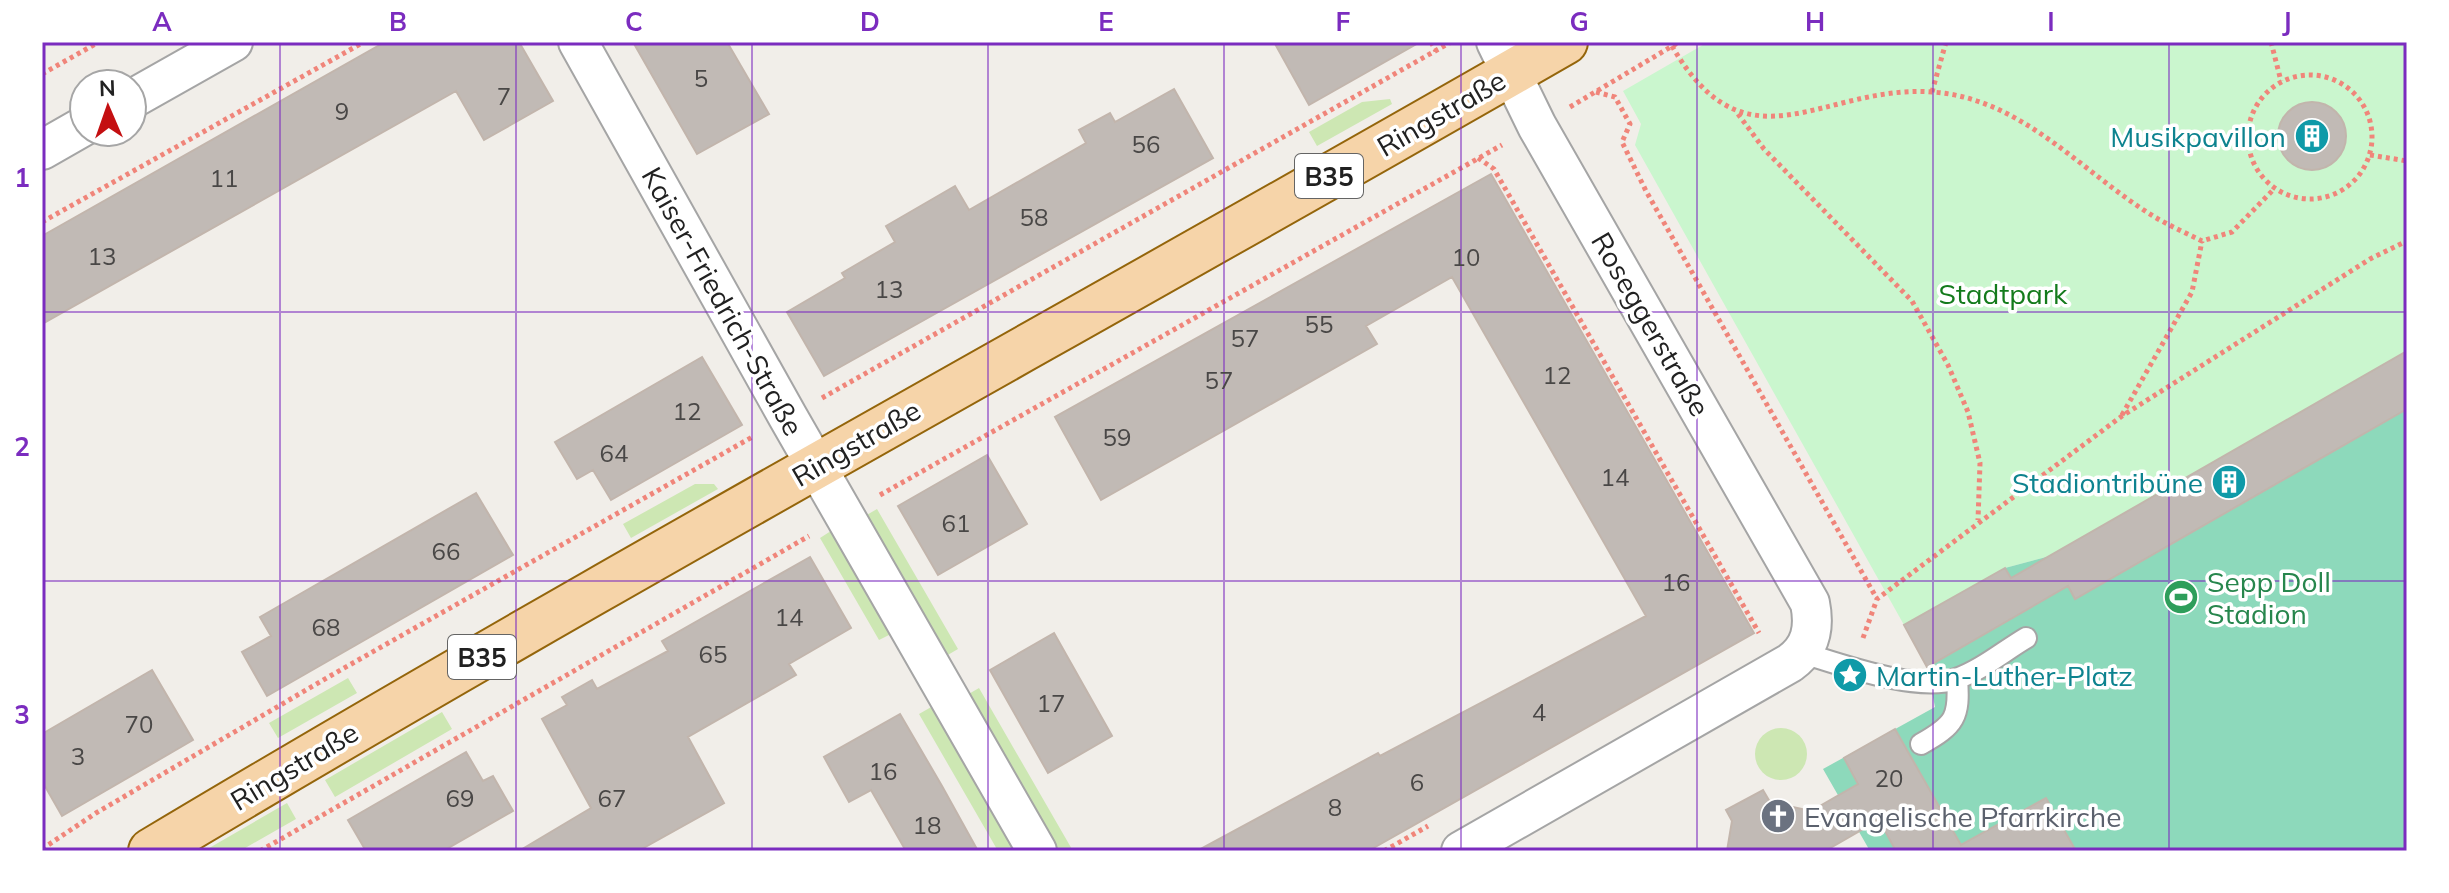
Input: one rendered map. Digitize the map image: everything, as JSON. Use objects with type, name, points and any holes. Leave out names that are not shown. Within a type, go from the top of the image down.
[{"type":"main road","name":"Ringstraße","points":[[151,851],[329,744],[816,466],[1503,57],[1565,42]]},
{"type":"street","points":[[148,90],[233,42]]},
{"type":"street","name":"Kaiser-Friedrich-Straße","points":[[578,42],[1037,851]]},
{"type":"street","name":"Roseggerstraße","points":[[1503,57],[1553,153],[1810,603],[1814,623],[1803,653]]},
{"type":"street","points":[[42,150],[68,135]]},
{"type":"street","points":[[1461,851],[1803,653]]},
{"type":"lane","points":[[1803,653],[1930,683],[1957,679],[2026,638]]},
{"type":"lane","points":[[1921,744],[1945,731],[1960,709],[1957,679]]},
{"type":"path","points":[[42,74],[99,42]]},
{"type":"path","points":[[42,222],[364,42]]},
{"type":"path","points":[[1431,42],[1436,51]]},
{"type":"path","points":[[826,396],[1451,42]]},
{"type":"path","points":[[1679,42],[1596,92],[1615,97],[1630,124],[1622,142],[1646,191],[1877,599],[2122,416],[2370,259],[2407,241]]},
{"type":"path","points":[[1932,92],[1946,42]]},
{"type":"path","points":[[2271,42],[2281,81]]},
{"type":"path","points":[[1672,46],[1688,75],[1738,114],[1764,149],[1912,301],[1948,365],[1968,412],[1980,463],[1978,521]]},
{"type":"path","points":[[2305,74],[2329,77],[2351,89],[2366,109],[2372,132],[2370,155],[2360,176],[2342,192],[2319,200],[2295,198],[2274,189],[2257,172],[2248,148],[2249,122],[2260,98],[2281,81],[2305,74]]},
{"type":"path","points":[[1738,114],[1777,119],[1888,93],[1932,92],[1975,100],[2015,115],[2153,215],[2202,241],[2232,232],[2274,189]]},
{"type":"path","points":[[2370,155],[2407,161]]},
{"type":"path","points":[[880,495],[1477,158],[1494,169],[1761,636],[1747,644]]},
{"type":"path","points":[[2122,416],[2192,292],[2202,241]]},
{"type":"path","points":[[42,849],[96,813],[330,676],[751,438]]},
{"type":"path","points":[[260,851],[810,535]]},
{"type":"path","points":[[1384,851],[1437,820]]},
{"type":"green space","name":"Stadtpark","points":[[1708,42],[2407,42],[2407,351],[2050,556],[2005,568],[1904,625],[1635,145],[1641,124],[1623,91]]},
{"type":"green space","points":[[1390,99],[1392,104],[1317,146],[1309,132],[1362,102]]},
{"type":"green space","name":"Sepp Doll Stadion","points":[[2407,351],[2407,851],[1870,851],[1823,769],[1935,707],[1927,667],[1904,625],[2005,568],[2050,556]]},
{"type":"green space","points":[[695,484],[714,484],[718,489],[631,538],[623,524]]},
{"type":"green space","points":[[877,509],[958,649],[946,656],[865,516]]},
{"type":"green space","points":[[834,529],[893,633],[879,640],[820,538]]},
{"type":"green space","points":[[348,678],[357,693],[278,738],[269,723]]},
{"type":"green space","points":[[979,688],[1073,851],[1056,851],[967,695]]},
{"type":"green space","points":[[933,706],[1016,851],[998,851],[919,714]]},
{"type":"green space","points":[[442,712],[452,729],[335,797],[325,780]]},
{"type":"green space","points":[[1781,728],[1799,736],[1807,754],[1799,772],[1781,780],[1763,772],[1755,754],[1763,736]]},
{"type":"green space","points":[[287,803],[296,819],[240,851],[204,851]]},
{"type":"building","points":[[385,42],[519,42],[553,101],[484,140],[456,91],[42,324],[42,236]]},
{"type":"building","points":[[633,42],[727,42],[769,114],[697,154]]},
{"type":"building","points":[[1274,42],[1420,42],[1309,105]]},
{"type":"building","points":[[1174,89],[1213,158],[824,376],[787,312],[845,278],[842,273],[895,242],[886,226],[955,186],[969,210],[1086,143],[1079,130],[1110,113],[1115,122]]},
{"type":"building","name":"Musikpavillon","points":[[2312,102],[2336,112],[2346,136],[2336,160],[2312,170],[2288,160],[2278,136],[2288,112]]},
{"type":"building","points":[[1491,174],[1754,633],[1368,851],[1197,851],[1378,753],[1380,756],[1646,616],[1452,277],[1366,326],[1377,344],[1101,500],[1055,417]]},
{"type":"building","name":"Stadiontribüne","points":[[2407,351],[2407,409],[2075,599],[2068,586],[1927,667],[1904,625],[2005,568],[2011,578]]},
{"type":"building","points":[[702,357],[742,425],[611,500],[593,470],[577,479],[555,442]]},
{"type":"building","points":[[987,455],[1027,524],[938,575],[898,506]]},
{"type":"building","points":[[476,493],[513,555],[267,696],[242,652],[271,636],[260,617]]},
{"type":"building","points":[[810,557],[851,628],[789,664],[796,675],[688,737],[724,803],[638,851],[519,851],[591,808],[542,719],[567,705],[562,697],[592,680],[597,689],[668,651],[662,641]]},
{"type":"building","points":[[1054,633],[1112,736],[1048,773],[990,670]]},
{"type":"building","points":[[152,670],[193,740],[62,816],[42,781],[42,734]]},
{"type":"building","points":[[900,714],[978,851],[906,851],[871,790],[849,802],[824,757]]},
{"type":"building","points":[[1895,729],[1961,845],[2046,798],[2076,851],[1896,851],[1879,820],[1825,851],[1727,851],[1732,821],[1726,810],[1763,790],[1770,802],[1811,811],[1858,784],[1844,758]]},
{"type":"building","points":[[466,752],[483,781],[493,776],[513,811],[443,851],[366,851],[348,820]]},
{"type":"place","name":"Musikpavillon","points":[[2312,136]]},
{"type":"place","name":"Stadiontribüne","points":[[2229,482]]},
{"type":"place","name":"Sepp Doll Stadion","points":[[2181,597]]},
{"type":"place","name":"Martin-Luther-Platz","points":[[1850,675]]},
{"type":"place","name":"Evangelische Pfarrkirche","points":[[1778,816]]}]
